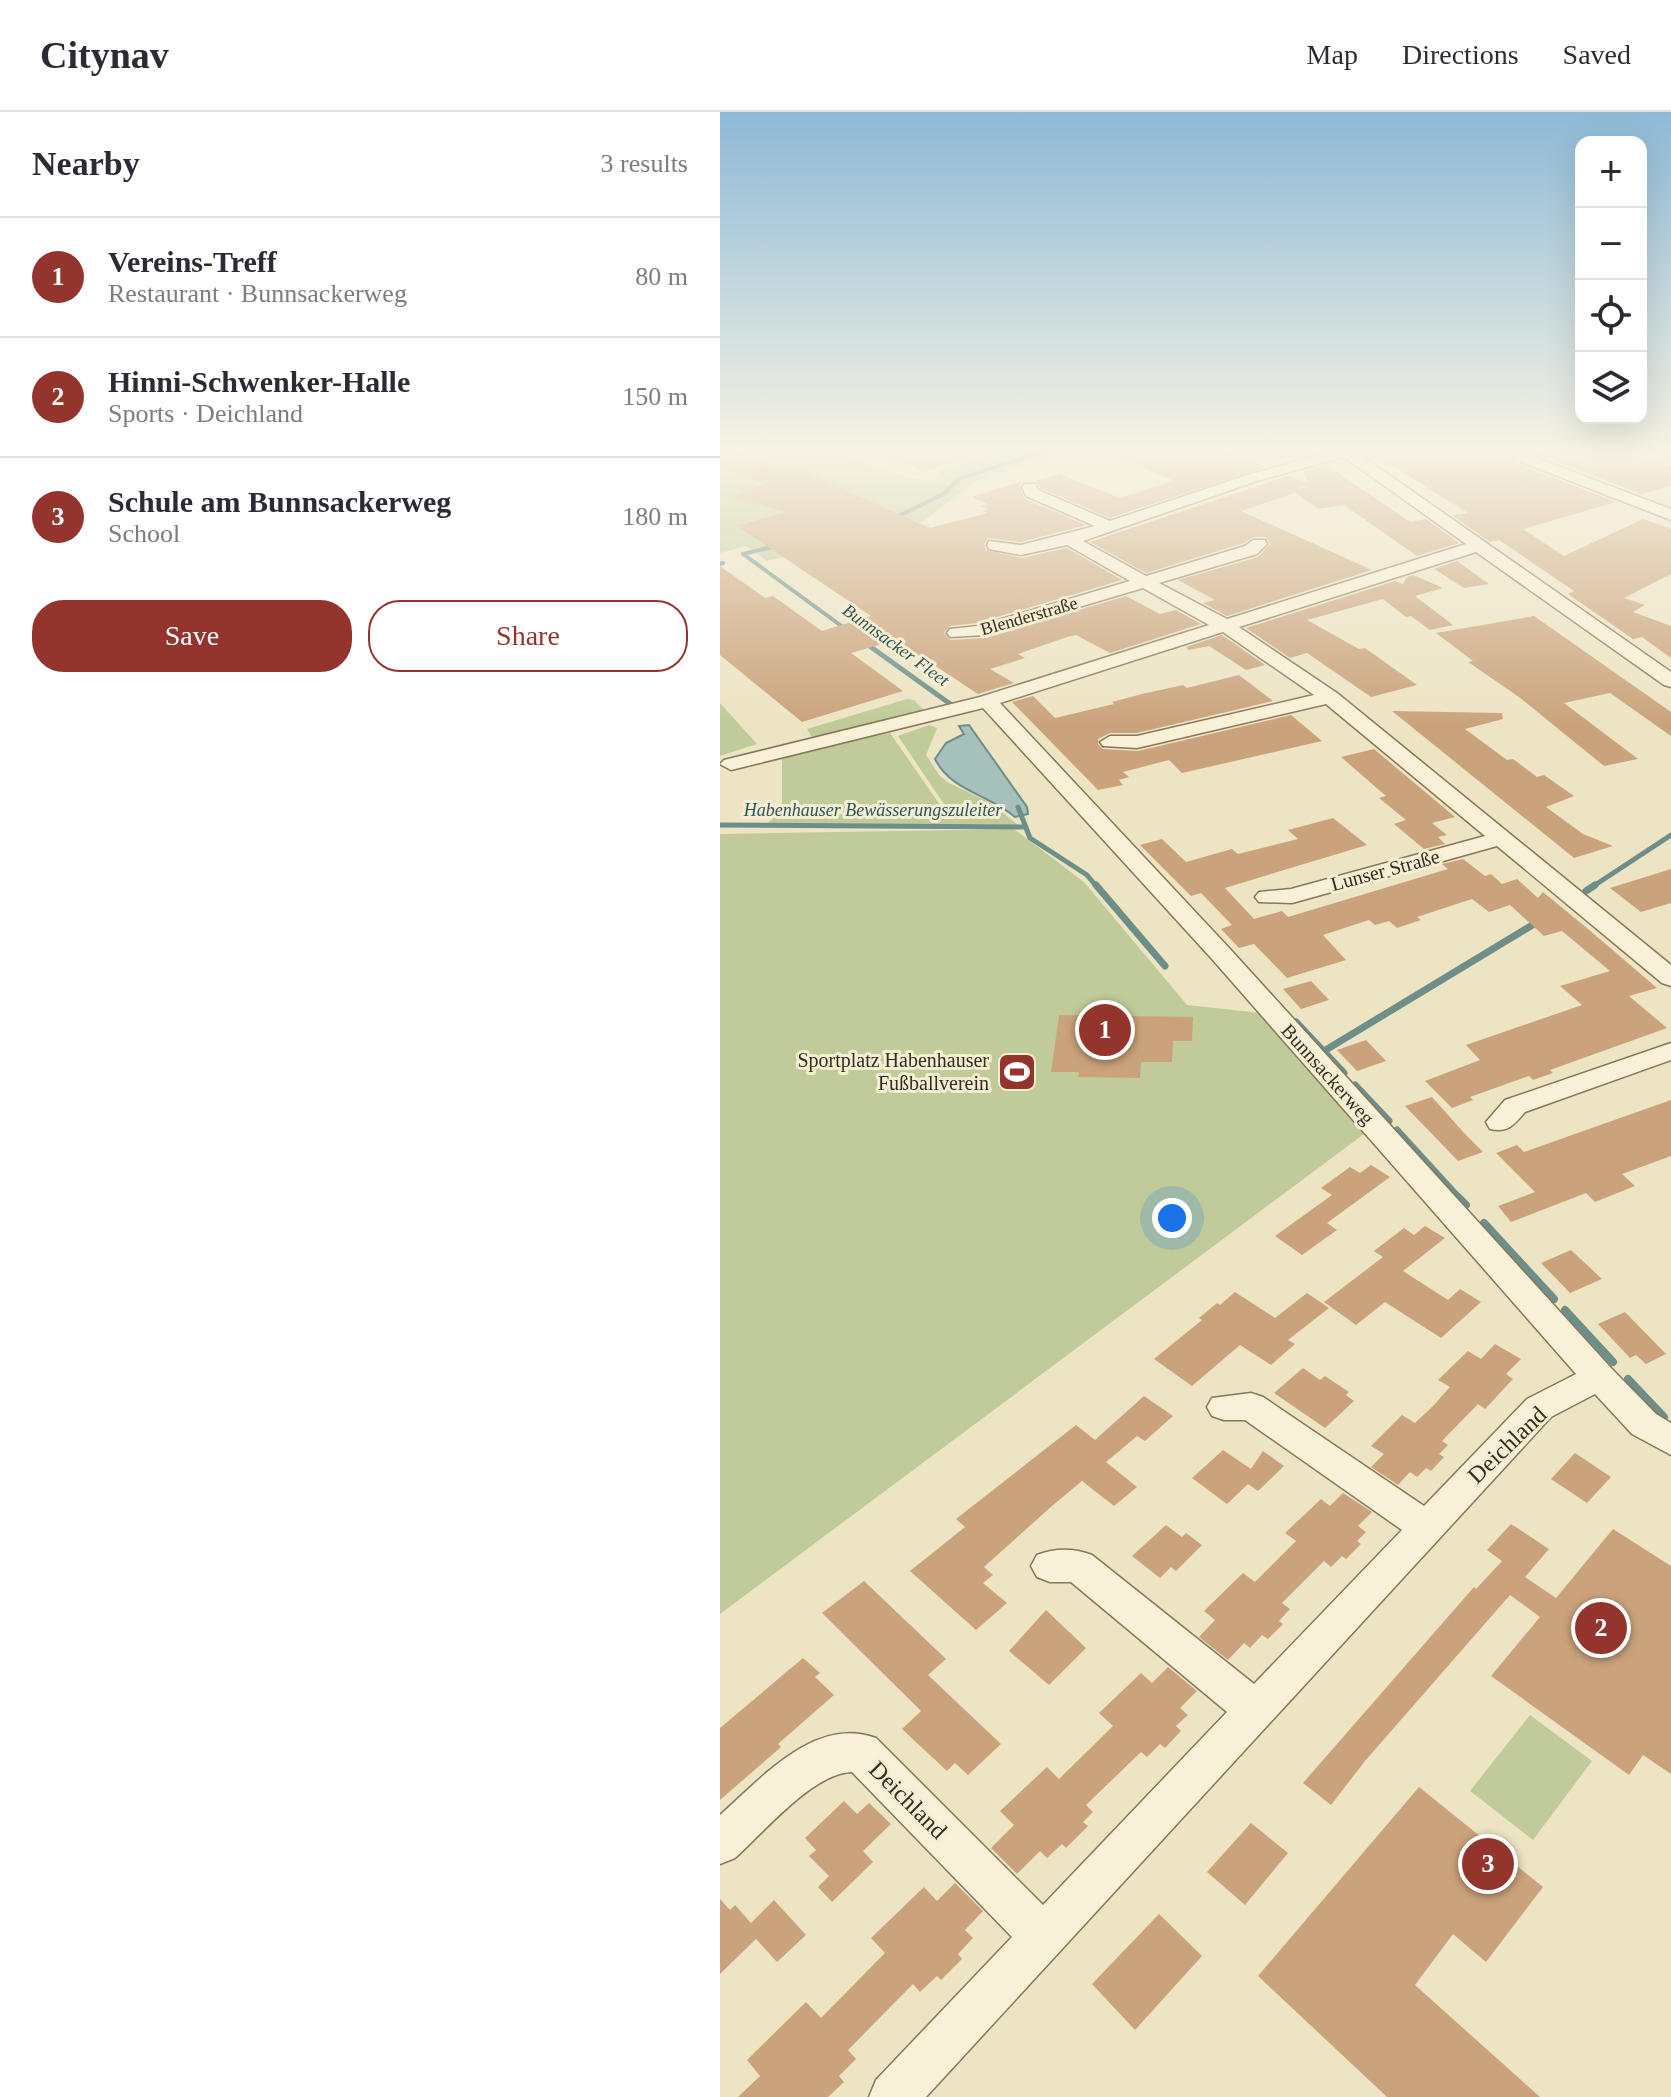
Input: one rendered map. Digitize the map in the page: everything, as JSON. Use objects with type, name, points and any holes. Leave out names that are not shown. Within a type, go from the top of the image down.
[{"type":"street","points":[[995,545],[1021,550],[1069,540],[1227,627],[1330,697],[1671,978]]},
{"type":"street","points":[[1468,540],[1671,681]]},
{"type":"street","name":"Blenderstraße","points":[[956,633],[979,631],[1147,582],[1251,550],[1259,544]]},
{"type":"street","points":[[731,764],[987,701],[1477,546]]},
{"type":"street","points":[[1110,742],[1137,742],[1330,697]]},
{"type":"street","name":"Bunnsackerweg","points":[[987,701],[1221,954],[1599,1377],[1644,1424],[1671,1441]]},
{"type":"street","name":"Lunser Straße","points":[[1267,897],[1292,896],[1502,838]]},
{"type":"street","points":[[1500,1122],[1515,1106],[1671,1051]]},
{"type":"street","name":"Deichland","points":[[893,2097],[1539,1408],[1599,1377]]},
{"type":"street","points":[[1224,1407],[1251,1406],[1426,1527]]},
{"type":"street","points":[[1050,1566],[1079,1566],[1255,1710]]},
{"type":"street","name":"Deichland","points":[[720,1843],[802,1770],[834,1753],[861,1752],[1043,1937]]},
{"type":"green space","points":[[720,540],[851,540],[767,561],[746,546],[720,553]]},
{"type":"green space","points":[[907,699],[914,700],[924,710],[920,714],[825,738],[811,736],[807,729]]},
{"type":"green space","points":[[720,703],[757,744],[720,756]]},
{"type":"green space","points":[[929,725],[937,728],[926,755],[940,776],[991,803],[1018,825],[767,824],[776,815],[950,813],[898,736]]},
{"type":"green space","points":[[890,733],[945,812],[782,812],[782,758]]},
{"type":"green space","name":"Sportplatz Habenhauser Fußballverein","points":[[1014,829],[1084,882],[1187,1005],[1261,1013],[1368,1131],[720,1614],[720,834]]},
{"type":"green space","points":[[1530,1715],[1592,1761],[1533,1840],[1470,1791]]},
{"type":"water","points":[[969,725],[1027,807],[1028,814],[1015,817],[960,785],[942,770],[935,759],[946,743],[964,734],[959,726]]},
{"type":"building","points":[[757,540],[987,540],[984,544],[986,550],[1022,558],[1067,548],[1122,580],[977,623],[950,626],[944,633],[950,640],[986,638],[1126,596],[1160,614],[1176,610],[1201,624],[1110,653],[1076,635],[1067,637],[1018,654],[1025,658],[990,669],[1014,683],[978,694],[896,640],[851,653],[903,691],[802,722],[720,655],[720,566],[765,598],[773,596],[822,631],[871,616]]},
{"type":"building","points":[[1097,540],[1249,540],[1146,573],[1090,542]]},
{"type":"building","points":[[1267,540],[1305,540],[1372,570],[1227,616],[1203,603],[1215,600],[1178,580],[1258,557],[1270,544]]},
{"type":"building","points":[[1394,540],[1454,540],[1459,543],[1417,556]]},
{"type":"building","points":[[1487,540],[1539,540],[1564,556],[1599,540],[1671,540],[1671,574],[1624,598],[1645,605],[1633,612],[1671,626],[1671,658],[1642,637],[1633,639],[1568,594],[1574,591],[1499,540]]},
{"type":"building","points":[[1457,561],[1489,584],[1464,588],[1434,569]]},
{"type":"building","points":[[1413,575],[1443,588],[1415,596],[1453,625],[1430,630],[1383,599],[1307,620],[1359,649],[1365,648],[1417,685],[1371,697],[1307,653],[1290,658],[1246,628],[1395,581],[1403,584],[1407,577]]},
{"type":"building","points":[[1534,616],[1671,712],[1671,736],[1610,693],[1564,703],[1638,759],[1604,766],[1519,697],[1468,662],[1473,661],[1436,633]]},
{"type":"building","points":[[1222,635],[1265,665],[1246,670],[1209,646],[1189,650],[1186,647]]},
{"type":"building","points":[[1239,675],[1273,701],[1137,733],[1110,733],[1098,739],[1098,744],[1103,749],[1138,751],[1291,715],[1322,741],[1182,773],[1169,760],[1123,772],[1129,777],[1119,780],[1123,785],[1098,790],[1012,702],[1033,696],[1055,718],[1142,694],[1183,685],[1187,688]]},
{"type":"building","points":[[1392,711],[1502,713],[1503,719],[1465,729],[1507,760],[1513,759],[1537,777],[1544,775],[1574,796],[1546,807],[1583,834],[1613,846],[1574,858]]},
{"type":"building","points":[[1374,749],[1455,817],[1432,823],[1447,835],[1438,837],[1445,844],[1424,849],[1394,824],[1406,820],[1379,798],[1386,796],[1341,757]]},
{"type":"building","points":[[1333,818],[1367,845],[1225,888],[1254,919],[1282,911],[1288,917],[1448,869],[1442,864],[1463,859],[1485,876],[1491,874],[1502,884],[1517,879],[1538,898],[1543,892],[1588,929],[1657,988],[1629,996],[1667,1028],[1550,1070],[1553,1073],[1533,1080],[1529,1076],[1470,1097],[1473,1100],[1452,1108],[1425,1081],[1480,1060],[1466,1045],[1582,1005],[1560,986],[1610,971],[1562,931],[1544,936],[1510,905],[1489,912],[1472,899],[1417,917],[1421,920],[1397,928],[1389,921],[1375,925],[1369,920],[1323,935],[1346,960],[1287,978],[1254,944],[1239,948],[1221,929],[1232,925],[1201,893],[1191,896],[1140,845],[1162,839],[1186,862],[1232,849],[1238,854],[1298,839],[1288,830]]},
{"type":"building","points":[[1671,869],[1671,903],[1641,912],[1610,888]]},
{"type":"building","points":[[1311,981],[1329,1000],[1301,1009],[1283,989]]},
{"type":"building","points":[[1059,1015],[1193,1017],[1192,1041],[1173,1041],[1172,1062],[1141,1062],[1140,1078],[1078,1077],[1079,1072],[1051,1072]]},
{"type":"building","points":[[1366,1040],[1386,1061],[1357,1071],[1337,1050]]},
{"type":"building","points":[[1432,1097],[1483,1152],[1458,1161],[1405,1106]]},
{"type":"building","points":[[1671,1100],[1671,1156],[1622,1174],[1635,1186],[1595,1202],[1586,1193],[1511,1222],[1498,1206],[1535,1192],[1496,1153],[1517,1145],[1524,1152]]},
{"type":"building","points":[[1371,1165],[1390,1177],[1327,1223],[1337,1230],[1302,1255],[1275,1236],[1332,1195],[1321,1188],[1350,1167],[1360,1173]]},
{"type":"building","points":[[1425,1226],[1445,1238],[1403,1271],[1448,1300],[1460,1289],[1481,1302],[1441,1338],[1385,1302],[1356,1325],[1324,1302],[1383,1257],[1374,1251],[1404,1228],[1414,1235]]},
{"type":"building","points":[[1571,1250],[1602,1279],[1570,1293],[1541,1263]]},
{"type":"building","points":[[1235,1292],[1275,1318],[1307,1293],[1329,1308],[1288,1340],[1295,1344],[1271,1365],[1240,1345],[1192,1386],[1154,1359],[1202,1320],[1199,1318],[1217,1303],[1220,1305]]},
{"type":"building","points":[[1625,1312],[1666,1354],[1646,1364],[1636,1355],[1630,1358],[1598,1324]]},
{"type":"building","points":[[1495,1344],[1521,1359],[1506,1374],[1513,1379],[1485,1409],[1478,1404],[1442,1441],[1448,1445],[1439,1454],[1444,1457],[1431,1471],[1426,1468],[1417,1477],[1410,1472],[1398,1485],[1371,1467],[1384,1454],[1371,1446],[1402,1415],[1415,1423],[1450,1387],[1438,1380],[1468,1351],[1481,1359]]},
{"type":"building","points":[[1303,1368],[1320,1380],[1325,1376],[1349,1392],[1346,1395],[1354,1401],[1325,1428],[1274,1393]]},
{"type":"building","points":[[1144,1396],[1173,1416],[1145,1441],[1137,1436],[1106,1462],[1137,1487],[1114,1506],[1082,1481],[1052,1506],[984,1567],[993,1575],[983,1583],[1007,1603],[976,1630],[910,1571],[965,1527],[956,1519],[1076,1425],[1095,1440]]},
{"type":"building","points":[[1223,1450],[1251,1469],[1263,1451],[1284,1466],[1258,1491],[1248,1484],[1227,1504],[1192,1478]]},
{"type":"building","points":[[1575,1453],[1611,1477],[1587,1503],[1551,1479]]},
{"type":"building","points":[[1343,1493],[1372,1512],[1358,1526],[1366,1532],[1357,1541],[1361,1544],[1346,1559],[1342,1556],[1331,1567],[1324,1561],[1282,1603],[1290,1609],[1279,1621],[1283,1624],[1268,1639],[1262,1635],[1250,1648],[1244,1643],[1228,1660],[1199,1637],[1215,1620],[1204,1611],[1243,1573],[1255,1582],[1296,1541],[1285,1533],[1321,1499],[1330,1506]]},
{"type":"building","points":[[1511,1524],[1549,1549],[1525,1577],[1556,1598],[1613,1529],[1671,1566],[1671,1774],[1643,1755],[1629,1775],[1491,1676],[1540,1617],[1510,1595],[1365,1761],[1331,1805],[1303,1783],[1474,1587],[1476,1589],[1502,1561],[1487,1550]]},
{"type":"building","points":[[1166,1525],[1182,1537],[1186,1533],[1202,1545],[1176,1571],[1171,1567],[1160,1578],[1132,1556]]},
{"type":"building","points":[[864,1581],[946,1659],[928,1675],[1001,1744],[968,1775],[955,1763],[947,1771],[902,1729],[921,1711],[822,1613]]},
{"type":"building","points":[[1046,1610],[1086,1648],[1049,1685],[1009,1651]]},
{"type":"building","points":[[803,1658],[820,1673],[815,1677],[834,1695],[720,1800],[720,1728]]},
{"type":"building","points":[[1168,1667],[1197,1691],[1180,1708],[1188,1715],[1176,1726],[1181,1731],[1165,1748],[1160,1744],[1147,1757],[1141,1752],[1086,1805],[1093,1812],[1083,1822],[1088,1826],[1066,1848],[1062,1844],[1047,1858],[1040,1851],[1017,1874],[991,1848],[1014,1825],[1000,1811],[1047,1767],[1059,1779],[1113,1726],[1099,1713],[1141,1673],[1152,1683]]},
{"type":"building","points":[[1419,1787],[1543,1887],[1486,1962],[1453,1934],[1415,1985],[1540,2097],[1387,2097],[1258,1976]]},
{"type":"building","points":[[844,1801],[857,1814],[869,1803],[891,1824],[863,1851],[873,1862],[832,1902],[818,1887],[829,1876],[809,1856],[816,1850],[805,1838]]},
{"type":"building","points":[[1251,1823],[1288,1853],[1245,1905],[1207,1872]]},
{"type":"building","points":[[955,1883],[983,1911],[965,1930],[973,1938],[958,1954],[962,1959],[941,1980],[937,1976],[920,1992],[913,1984],[848,2050],[856,2059],[839,2076],[844,2082],[828,2097],[738,2097],[760,2076],[747,2060],[806,2002],[821,2018],[885,1953],[871,1938],[924,1887],[937,1901]]},
{"type":"building","points":[[720,1899],[730,1910],[735,1905],[751,1923],[774,1900],[806,1935],[777,1962],[756,1939],[720,1974]]},
{"type":"building","points":[[1159,1914],[1202,1956],[1135,2030],[1092,1984]]},
{"type":"waterway","name":"Bunnsacker Fleet","points":[[777,546],[743,554],[847,630]]},
{"type":"waterway","name":"Bunnsacker Fleet","points":[[864,642],[953,706]]},
{"type":"waterway","name":"Bunnsacker Fleet","points":[[1018,807],[1026,827]]},
{"type":"waterway","name":"Habenhauser Bewässerungszuleiter","points":[[720,825],[1026,827]]},
{"type":"waterway","name":"Bunnsacker Fleet","points":[[1026,827],[1030,838],[1087,875],[1097,887]]},
{"type":"waterway","points":[[1592,887],[1671,835]]},
{"type":"waterway","name":"Bunnsacker Fleet","points":[[1096,885],[1165,966]]},
{"type":"waterway","points":[[1586,891],[1592,887]]},
{"type":"waterway","points":[[1324,1051],[1539,921]]},
{"type":"waterway","points":[[1296,1022],[1344,1073]]},
{"type":"waterway","points":[[1355,1085],[1389,1121]]},
{"type":"waterway","points":[[1397,1130],[1460,1199]]},
{"type":"waterway","points":[[1460,1199],[1466,1205]]},
{"type":"waterway","points":[[1484,1223],[1554,1299]]},
{"type":"waterway","points":[[1565,1310],[1613,1362]]},
{"type":"waterway","points":[[1628,1379],[1664,1417]]},
{"type":"place","name":"Vereins-Treff","points":[[1105,1030]]},
{"type":"place","name":"Sportplatz Habenhauser Fußballverein","points":[[1017,1072]]},
{"type":"place","name":"Hinni-Schwenker-Halle","points":[[1601,1628]]},
{"type":"place","name":"Schule am Bunnsackerweg","points":[[1488,1864]]}]
